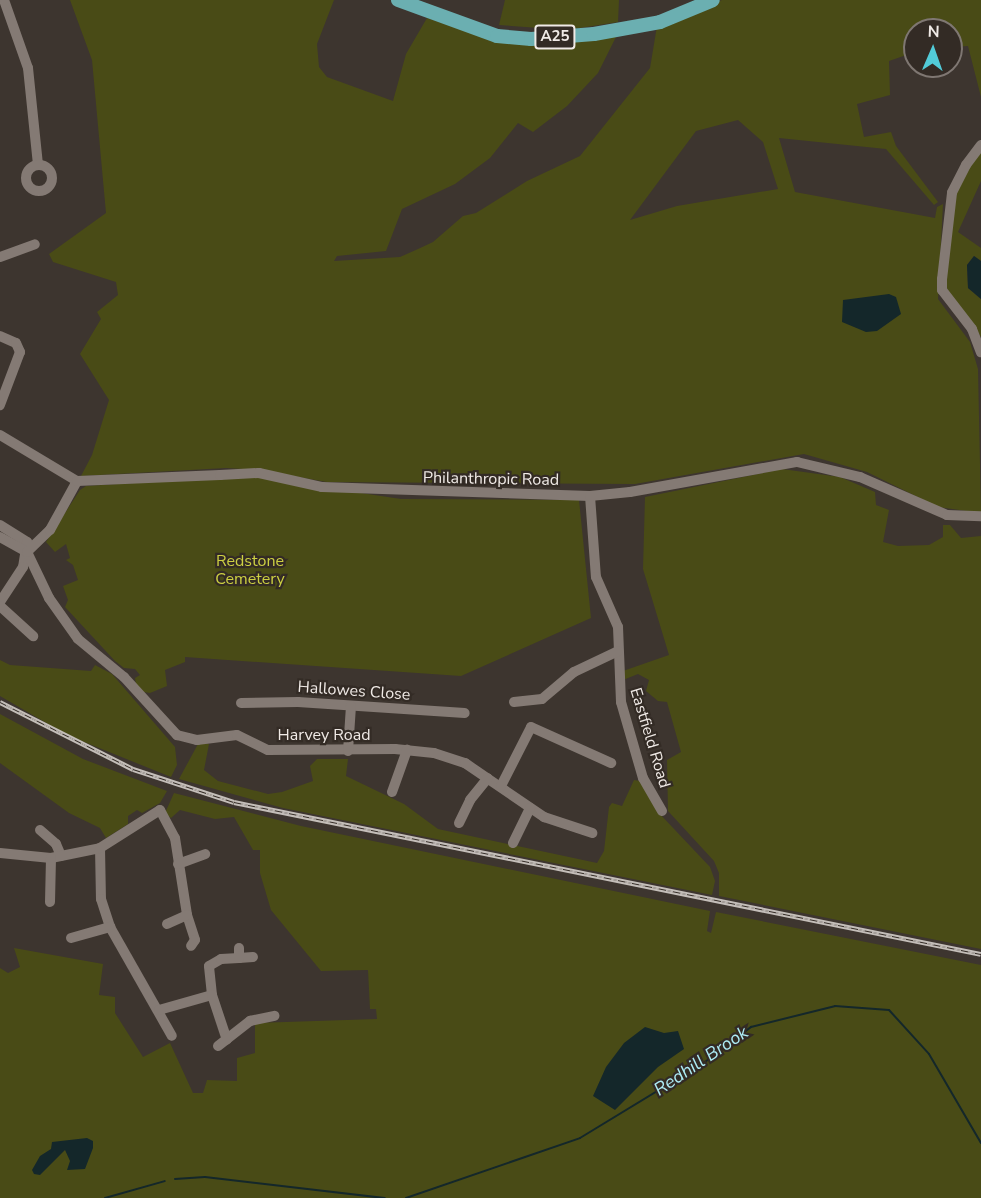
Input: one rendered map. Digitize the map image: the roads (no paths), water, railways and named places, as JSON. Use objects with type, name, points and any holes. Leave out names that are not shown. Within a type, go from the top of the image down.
[{"type":"main road","name":"A25","points":[[398,0],[497,36],[531,39],[594,34],[660,22],[713,0]]},
{"type":"street","points":[[4,0],[28,69],[38,164]]},
{"type":"street","points":[[981,145],[966,165],[952,193],[942,279],[942,290],[972,328],[981,352]]},
{"type":"street","points":[[0,257],[35,244]]},
{"type":"street","points":[[0,336],[16,343],[20,352],[0,405]]},
{"type":"street","points":[[0,435],[77,481],[50,530],[27,552]]},
{"type":"street","name":"Philanthropic Road","points":[[77,481],[259,473],[322,487],[590,496],[630,492],[797,462],[860,477],[947,515],[981,516]]},
{"type":"street","name":"Eastfield Road","points":[[590,496],[596,577],[618,627],[619,691],[648,792],[662,811]]},
{"type":"street","points":[[0,525],[27,542],[23,567],[0,604],[33,636]]},
{"type":"street","points":[[0,537],[27,552]]},
{"type":"street","name":"Harvey Road","points":[[27,552],[49,598],[78,639],[124,677],[164,725],[177,735],[197,741],[229,734],[267,750],[407,750],[465,762],[530,808],[592,833]]},
{"type":"street","points":[[514,702],[542,699],[574,672],[618,651]]},
{"type":"street","name":"Hallowes Close","points":[[241,703],[351,706],[465,713]]},
{"type":"street","points":[[348,751],[351,706]]},
{"type":"street","points":[[501,786],[531,727],[611,763]]},
{"type":"street","points":[[392,792],[407,750]]},
{"type":"street","points":[[459,823],[470,800],[488,778]]},
{"type":"street","points":[[513,843],[530,808]]},
{"type":"street","points":[[0,853],[56,857],[100,848],[160,810],[175,838],[187,915],[195,940],[191,946]]},
{"type":"street","points":[[40,830],[56,844],[50,902]]},
{"type":"street","points":[[100,848],[101,898],[110,927],[172,1036]]},
{"type":"street","points":[[178,864],[205,854]]},
{"type":"street","points":[[167,924],[187,915]]},
{"type":"street","points":[[71,938],[110,927]]},
{"type":"street","points":[[253,957],[239,953],[209,966],[212,995],[223,1043],[250,1021],[274,1016]]},
{"type":"street","points":[[159,1011],[212,995]]},
{"type":"water","points":[[974,256],[981,261],[981,299],[968,288],[967,265]]},
{"type":"water","points":[[889,294],[896,297],[901,314],[877,331],[866,332],[842,322],[843,300]]},
{"type":"water","points":[[645,1027],[664,1033],[678,1031],[684,1049],[658,1067],[615,1110],[593,1096],[606,1067],[624,1043]]},
{"type":"water","points":[[87,1138],[93,1141],[93,1148],[85,1169],[67,1170],[70,1161],[65,1150],[40,1175],[34,1174],[32,1170],[40,1156],[51,1149],[52,1142]]},
{"type":"waterway","name":"Redhill Brook","points":[[406,1198],[580,1138],[705,1062],[751,1027],[835,1006],[889,1010],[929,1054],[981,1143]]},
{"type":"waterway","name":"Redhill Brook","points":[[175,1179],[205,1177],[385,1198]]},
{"type":"waterway","name":"Redhill Brook","points":[[105,1198],[165,1181]]},
{"type":"railway","points":[[0,702],[133,769],[234,802],[981,954]]},
{"type":"park label","name":"Redstone Cemetery","points":[[250,570]]}]
